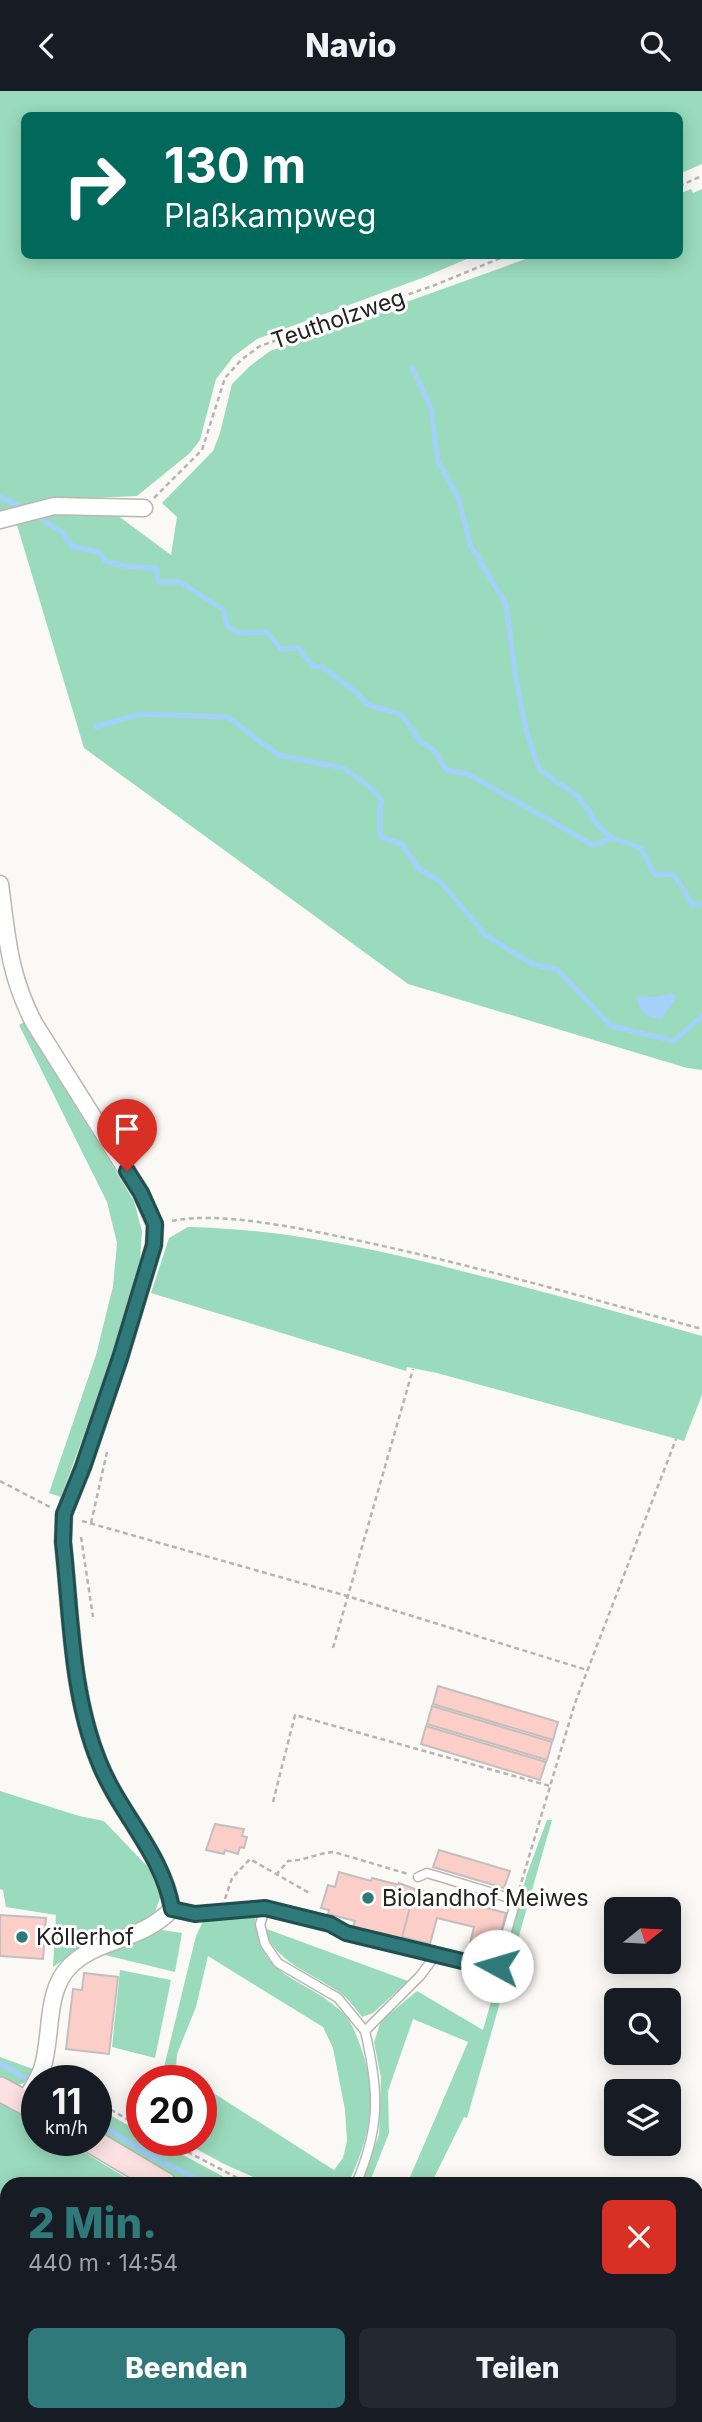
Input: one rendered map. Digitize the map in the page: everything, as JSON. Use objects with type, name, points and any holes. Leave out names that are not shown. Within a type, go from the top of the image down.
[{"type":"main road","points":[[0,2089],[21,2098]]},
{"type":"main road","points":[[112,2153],[152,2177]]},
{"type":"street","points":[[0,520],[54,506],[144,508]]},
{"type":"street","points":[[0,884],[10,959],[21,998],[141,1193],[155,1224],[154,1245],[120,1358],[64,1514],[63,1542],[81,1709],[100,1765],[122,1809],[164,1878],[172,1909],[158,1923],[144,1931],[81,1957],[68,1968],[59,1982],[44,2065]]},
{"type":"lane","points":[[172,1909],[195,1914],[265,1908],[330,1924],[346,1933],[435,1956],[491,1968],[497,1966],[516,1900],[427,1873],[418,1877]]},
{"type":"lane","points":[[265,1908],[260,1924],[265,1944],[278,1962],[338,1998],[365,2031],[374,2071],[377,2113],[370,2147],[359,2177]]},
{"type":"lane","points":[[365,2031],[420,1976],[435,1956]]},
{"type":"path","points":[[683,184],[702,176]]},
{"type":"path","name":"Teutholzweg","points":[[144,508],[202,450],[225,378],[241,360],[260,346],[436,285],[498,259]]},
{"type":"path","points":[[155,1224],[180,1219],[208,1219],[306,1229],[427,1255],[702,1328]]},
{"type":"path","points":[[333,1648],[413,1369]]},
{"type":"path","points":[[516,1900],[575,1703],[676,1439]]},
{"type":"path","points":[[0,1481],[64,1514]]},
{"type":"path","points":[[82,1510],[82,1521],[587,1669]]},
{"type":"path","points":[[80,1534],[93,1617]]},
{"type":"path","points":[[273,1802],[295,1715],[550,1786]]},
{"type":"path","points":[[276,1875],[288,1861],[301,1861],[334,1852],[418,1877]]},
{"type":"path","points":[[220,1910],[233,1878],[250,1859],[312,1894]]},
{"type":"path","points":[[196,2156],[236,2177]]},
{"type":"green space","points":[[0,91],[702,91],[702,164],[683,172],[683,112],[21,112],[21,259],[467,259],[257,339],[234,356],[216,379],[200,440],[190,453],[137,496],[94,498],[171,555],[177,517],[162,503],[213,451],[232,384],[270,351],[526,259],[683,259],[683,192],[691,189],[693,193],[702,189],[702,1070],[687,1068],[408,984],[84,748],[17,525],[0,529]]},
{"type":"green space","points":[[24,1022],[134,1201],[142,1231],[140,1261],[113,1355],[61,1497],[49,1493],[96,1355],[113,1286],[117,1243],[107,1202],[19,1025]]},
{"type":"green space","points":[[188,1227],[262,1232],[372,1250],[536,1290],[702,1336],[702,1395],[684,1441],[437,1373],[407,1367],[406,1371],[151,1293],[169,1238]]},
{"type":"green space","points":[[0,1791],[79,1816],[104,1821],[146,1865],[150,1864],[161,1895],[155,1912],[146,1922],[85,1945],[53,1967],[56,1915],[6,1907],[3,1890],[0,1889]]},
{"type":"green space","points":[[547,1820],[552,1820],[467,2118],[464,2117],[434,2177],[410,2177],[468,2042],[413,2019],[388,2091],[389,2133],[372,2177],[363,2177],[379,2135],[381,2078],[374,2042],[381,2021],[417,1991],[483,2030],[527,1874]]},
{"type":"green space","points":[[255,1914],[258,1936],[274,1965],[327,2000],[351,2023],[366,2064],[371,2098],[367,2132],[351,2177],[253,2177],[209,2156],[217,2156],[217,2095],[334,2170],[343,2158],[347,2141],[345,2110],[333,2048],[323,2027],[208,1956],[196,2007],[177,2054],[176,2065],[164,2065],[196,1936],[204,1919]]},
{"type":"green space","points":[[264,1928],[408,1981],[373,2013],[362,2017],[342,1994],[295,1966],[276,1950]]},
{"type":"green space","points":[[162,1930],[182,1933],[175,1972],[101,1954]]},
{"type":"green space","points":[[120,1970],[171,1980],[155,2058],[112,2047]]},
{"type":"green space","points":[[0,2057],[22,2065],[21,2084],[17,2085],[0,2076]]},
{"type":"green space","points":[[0,2103],[21,2115],[21,2156],[90,2156],[125,2177],[0,2177]]},
{"type":"green space","points":[[112,2116],[126,2124],[126,2152],[112,2144]]},
{"type":"green space","points":[[133,2156],[185,2156],[224,2177],[170,2177]]},
{"type":"water","points":[[673,993],[677,996],[662,1019],[652,1018],[639,1006],[637,996],[656,997]]},
{"type":"building","points":[[438,1686],[558,1722],[553,1740],[433,1704]]},
{"type":"building","points":[[432,1706],[552,1742],[547,1760],[427,1724]]},
{"type":"building","points":[[426,1726],[546,1762],[540,1780],[421,1744]]},
{"type":"building","points":[[215,1824],[244,1829],[242,1836],[247,1837],[244,1848],[240,1847],[238,1854],[225,1850],[224,1854],[206,1850]]},
{"type":"building","points":[[439,1850],[510,1871],[504,1888],[433,1867]]},
{"type":"building","name":"Biolandhof Meiwes","points":[[339,1872],[371,1881],[372,1878],[399,1883],[415,1889],[401,1943],[352,1930],[355,1921],[328,1914],[329,1910],[321,1908],[328,1885],[335,1887]]},
{"type":"building","points":[[415,1889],[506,1913],[494,1960],[468,1952],[474,1927],[437,1918],[430,1944],[402,1937]]},
{"type":"building","name":"Köllerhof","points":[[0,1915],[46,1918],[43,1959],[0,1956]]},
{"type":"building","points":[[84,1973],[118,1977],[109,2054],[66,2049],[73,1989],[82,1990]]},
{"type":"waterway","points":[[412,367],[431,409],[438,461],[459,499],[470,545],[506,604],[516,679],[527,733],[539,769],[579,797],[599,827],[612,838]]},
{"type":"waterway","points":[[0,497],[23,507]]},
{"type":"waterway","points":[[41,519],[63,533],[72,546],[99,552],[105,561],[123,566],[156,568],[158,582],[180,582],[224,610],[227,625],[238,633],[267,632],[281,649],[298,648],[313,666],[323,667],[368,705],[401,714],[421,742],[434,750],[447,770],[468,774],[593,845],[612,838],[641,848],[655,875],[674,874],[692,905],[702,904]]},
{"type":"waterway","points":[[96,727],[140,714],[228,717],[278,755],[343,768],[369,786],[382,800],[380,837],[402,844],[418,868],[441,882],[485,935],[534,965],[557,969],[611,1026],[674,1041],[702,1016]]},
{"type":"waterway","points":[[0,2063],[21,2076]]},
{"type":"waterway","points":[[112,2132],[155,2158],[194,2177]]},
{"type":"place","name":"Biolandhof Meiwes","points":[[368,1898]]},
{"type":"place","name":"Köllerhof","points":[[22,1937]]},
{"type":"route","points":[[127,1171],[141,1193],[155,1224],[154,1245],[120,1358],[64,1514],[63,1542],[81,1709],[100,1765],[122,1809],[164,1878],[172,1909],[195,1914],[265,1908],[330,1924],[346,1933],[413,1950],[491,1968],[497,1966]]}]
